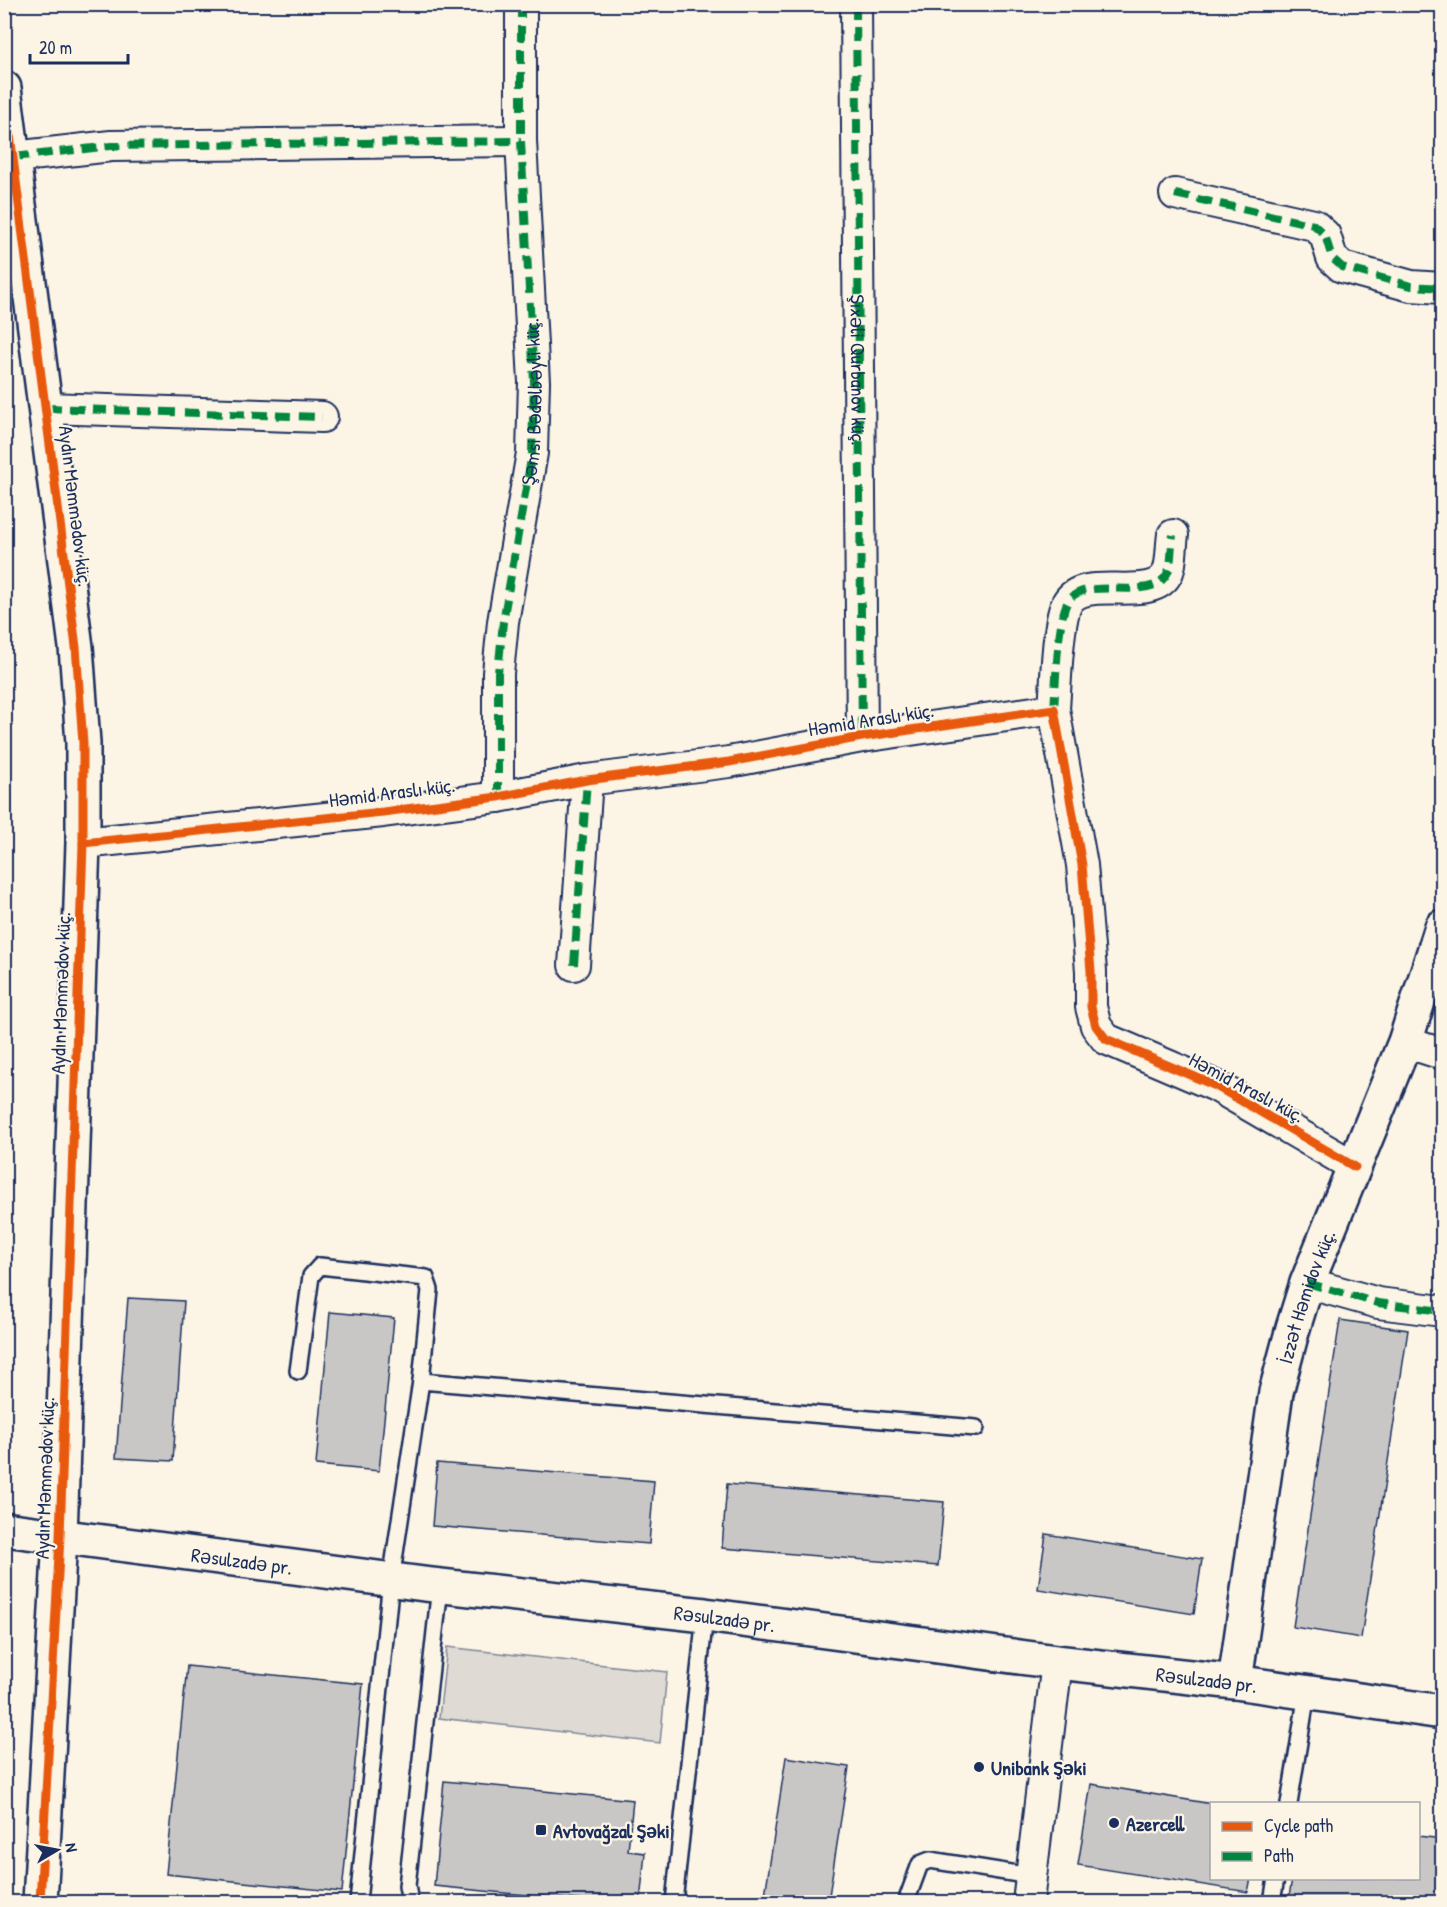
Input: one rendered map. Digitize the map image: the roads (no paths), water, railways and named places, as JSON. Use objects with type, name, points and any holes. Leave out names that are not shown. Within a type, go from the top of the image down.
[{"type":"street","name":"Şəmsi Bədəlbəyli küç.","points":[[498,797],[498,673],[503,622],[532,453],[534,382],[521,141],[521,4]]},
{"type":"street","name":"Şıxəli Qurbanov küç.","points":[[856,4],[862,737]]},
{"type":"street","name":"Aydın Məmmədov küç.","points":[[4,88],[76,647],[83,743],[83,843],[60,1537],[40,1902]]},
{"type":"street","points":[[14,157],[111,146],[521,141]]},
{"type":"street","points":[[1175,194],[1314,225],[1325,235],[1332,258],[1342,267],[1411,286],[1443,288]]},
{"type":"street","points":[[46,408],[322,417]]},
{"type":"street","points":[[1054,709],[1062,624],[1068,602],[1081,591],[1142,587],[1159,583],[1168,572],[1173,535]]},
{"type":"street","name":"Həmid Araslı küç.","points":[[83,843],[382,812],[498,797],[587,780],[729,762],[862,737],[1054,709],[1082,865],[1091,971],[1091,1008],[1096,1026],[1106,1039],[1216,1086],[1355,1167]]},
{"type":"street","points":[[574,965],[587,780]]},
{"type":"street","name":"İzzət Həmidov küç.","points":[[1235,1682],[1276,1392],[1293,1328],[1307,1284],[1405,1042],[1443,927]]},
{"type":"street","points":[[1405,1042],[1443,1054]]},
{"type":"street","points":[[1307,1284],[1378,1303],[1443,1311]]},
{"type":"street","name":"Rəsulzadə pr.","points":[[4,1529],[391,1580],[705,1615],[1057,1662],[1235,1682],[1443,1712]]},
{"type":"street","points":[[1029,1889],[1057,1662]]},
{"type":"lane","points":[[298,1371],[311,1276],[320,1266],[426,1278],[430,1290],[421,1382],[391,1580],[358,1902]]},
{"type":"lane","points":[[421,1382],[976,1428]]},
{"type":"lane","points":[[410,1902],[407,1886],[440,1586]]},
{"type":"lane","points":[[674,1902],[705,1615]]},
{"type":"lane","points":[[1289,1802],[1307,1693]]},
{"type":"lane","points":[[906,1902],[920,1864],[930,1860],[1029,1889]]},
{"type":"lane","points":[[1272,1902],[1276,1880]]},
{"type":"place","name":"Unibank Şəki","points":[[979,1767]]},
{"type":"place","name":"Azercell","points":[[1114,1823]]},
{"type":"place","name":"Avtovağzal Şəki","points":[[541,1830]]}]
